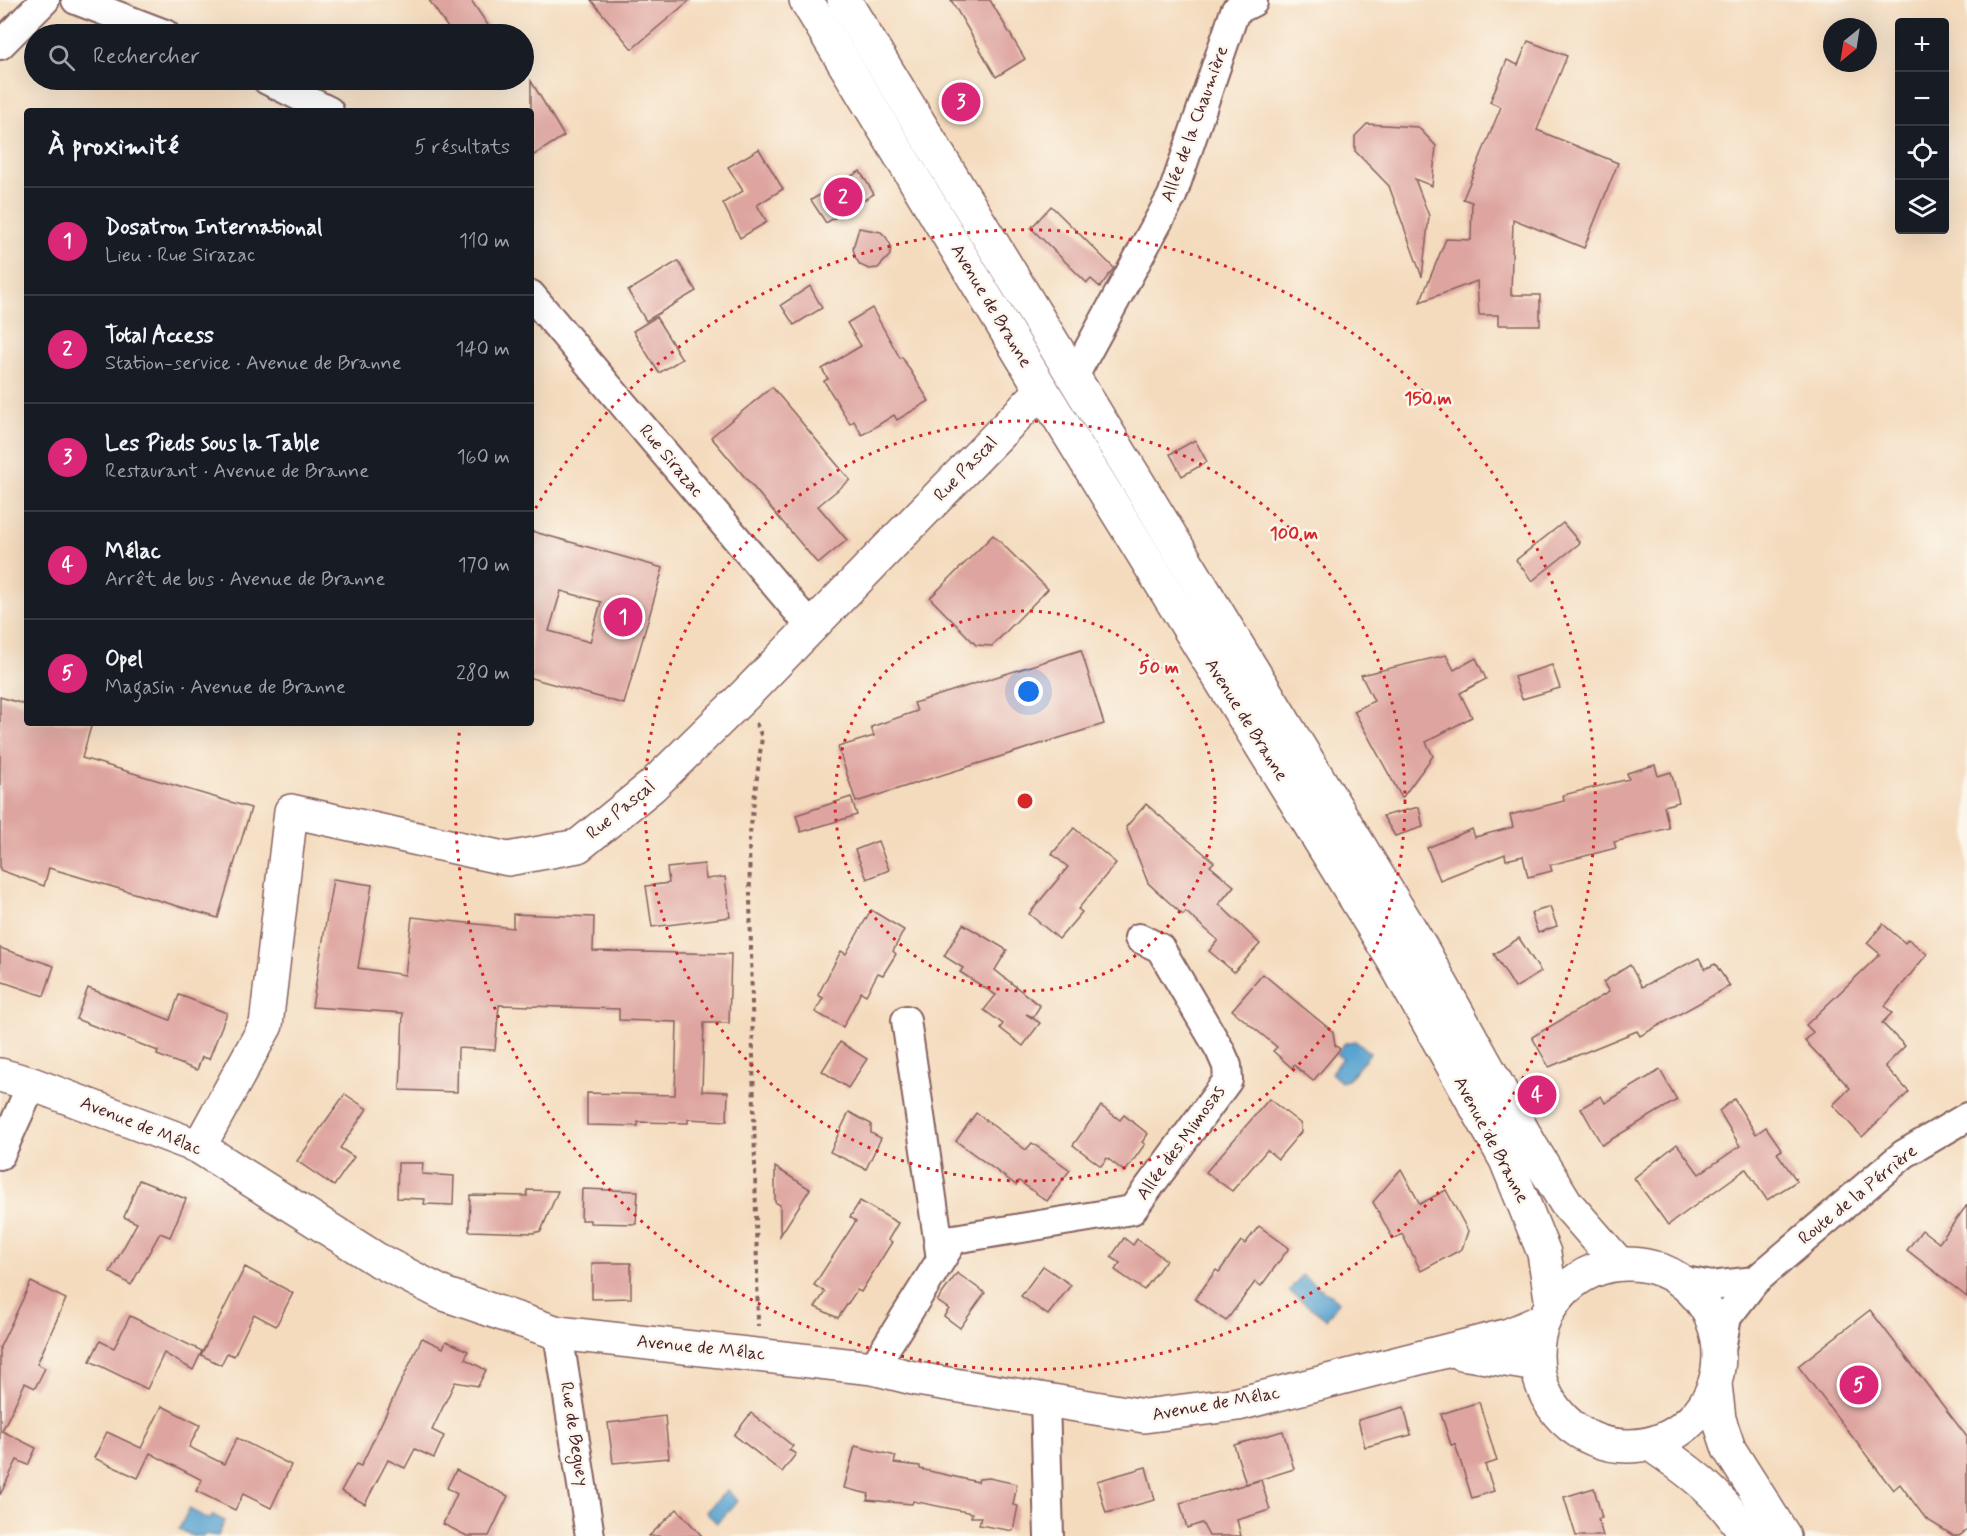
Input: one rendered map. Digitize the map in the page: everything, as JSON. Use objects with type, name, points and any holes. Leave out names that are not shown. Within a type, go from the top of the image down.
[{"type":"main road","name":"Avenue de Branne","points":[[806,0],[1042,390],[1391,956],[1506,1160],[1544,1253],[1548,1312]]},
{"type":"main road","name":"Avenue de Branne","points":[[844,0],[1418,942],[1566,1203],[1619,1264]]},
{"type":"main road","name":"Rue Pascal","points":[[199,1147],[266,1025],[291,812],[508,858],[578,846],[652,786],[746,694],[1042,390]]},
{"type":"main road","name":"Avenue de Mélac","points":[[0,1075],[32,1084],[199,1147],[376,1259],[424,1284],[444,1294],[558,1333],[759,1353],[873,1368],[917,1379],[1144,1416],[1238,1404],[1450,1351],[1509,1335],[1548,1312]]},
{"type":"main road","points":[[1717,1369],[1701,1411],[1678,1432],[1650,1444],[1619,1446],[1589,1438],[1564,1420],[1546,1395],[1537,1365],[1538,1342],[1548,1312],[1577,1280],[1593,1271],[1619,1264],[1640,1265],[1661,1270],[1680,1280],[1701,1300],[1714,1325],[1717,1369],[1719,1419],[1729,1449],[1784,1536]]},
{"type":"main road","name":"Avenue de Mélac","points":[[1450,1351],[1537,1365]]},
{"type":"main road","points":[[1650,1444],[1695,1474],[1717,1494],[1747,1536]]},
{"type":"street","points":[[0,45],[45,0]]},
{"type":"street","points":[[76,0],[139,24]]},
{"type":"street","name":"Allée de la Chaumière","points":[[1073,378],[1172,196],[1236,11],[1253,2]]},
{"type":"street","points":[[287,90],[323,108]]},
{"type":"street","name":"Rue Sirazac","points":[[534,299],[812,627]]},
{"type":"street","name":"Allée des Mimosas","points":[[873,1368],[954,1239],[1132,1210],[1228,1080],[1227,1066],[1220,1050],[1160,948],[1139,938]]},
{"type":"street","points":[[906,1020],[941,1259]]},
{"type":"street","points":[[0,1155],[32,1084]]},
{"type":"street","name":"Route de la Pérrière","points":[[1717,1369],[1727,1317],[1755,1281],[1904,1154],[1967,1117]]},
{"type":"street","points":[[1680,1280],[1711,1286],[1755,1281]]},
{"type":"street","name":"Rue de Beguey","points":[[558,1333],[590,1536]]},
{"type":"street","points":[[1045,1401],[1049,1536]]},
{"type":"path","points":[[746,694],[762,737],[749,841],[759,1353]]},
{"type":"water","points":[[1355,1041],[1370,1053],[1348,1080],[1341,1082],[1331,1073],[1342,1058],[1336,1054],[1345,1043]]},
{"type":"water","points":[[1302,1275],[1339,1302],[1326,1319],[1289,1291]]},
{"type":"water","points":[[727,1490],[738,1501],[717,1523],[706,1512]]},
{"type":"water","points":[[189,1509],[210,1520],[213,1515],[225,1521],[218,1536],[206,1534],[205,1536],[192,1536],[179,1529]]},
{"type":"building","points":[[429,0],[471,0],[487,24],[445,24]]},
{"type":"building","points":[[591,0],[690,0],[632,49]]},
{"type":"building","points":[[951,0],[990,0],[1025,59],[996,77]]},
{"type":"building","points":[[1528,41],[1567,56],[1537,130],[1618,163],[1584,248],[1513,219],[1511,295],[1540,295],[1540,325],[1498,325],[1498,315],[1479,315],[1477,281],[1420,302],[1446,239],[1471,240],[1472,202],[1463,199],[1501,107],[1490,102],[1507,60],[1518,65]]},
{"type":"building","points":[[534,86],[564,136],[534,155],[534,108],[531,108],[531,90],[534,90]]},
{"type":"building","points":[[1367,124],[1418,127],[1436,146],[1432,186],[1415,179],[1429,216],[1422,277],[1389,186],[1355,151],[1355,136]]},
{"type":"building","points":[[759,149],[783,189],[757,205],[767,222],[740,238],[723,203],[743,191],[728,167]]},
{"type":"building","points":[[860,171],[874,194],[826,223],[811,200]]},
{"type":"building","points":[[1051,206],[1114,268],[1100,287],[1091,279],[1087,283],[1031,228]]},
{"type":"building","points":[[859,228],[881,232],[891,246],[890,255],[878,268],[869,269],[860,265],[855,257],[853,248]]},
{"type":"building","points":[[678,261],[696,291],[646,321],[628,291]]},
{"type":"building","points":[[810,286],[822,308],[794,325],[781,305]]},
{"type":"building","points":[[872,308],[900,358],[902,357],[929,401],[897,420],[894,415],[862,435],[854,421],[850,424],[824,381],[828,379],[822,369],[861,346],[847,323]]},
{"type":"building","points":[[656,317],[682,359],[659,373],[633,331]]},
{"type":"building","points":[[772,387],[850,480],[818,506],[847,540],[818,564],[711,437]]},
{"type":"building","points":[[1195,440],[1207,462],[1182,476],[1170,454]]},
{"type":"building","points":[[1563,523],[1580,543],[1532,581],[1516,560]]},
{"type":"building","points":[[534,532],[663,568],[624,704],[534,679]],"holes":[[[561,591],[601,602],[590,642],[549,631]]]},
{"type":"building","points":[[993,535],[1048,589],[992,646],[976,645],[930,598]]},
{"type":"building","points":[[1081,650],[1104,724],[856,802],[838,747],[874,736],[871,727],[917,711],[914,703]]},
{"type":"building","points":[[1446,655],[1454,670],[1476,658],[1486,679],[1460,693],[1472,717],[1426,742],[1433,756],[1402,798],[1354,711],[1374,701],[1361,675]]},
{"type":"building","points":[[1552,665],[1560,688],[1522,699],[1514,677]]},
{"type":"building","points":[[0,697],[24,704],[24,726],[91,726],[82,758],[251,808],[218,918],[49,868],[44,886],[0,870]]},
{"type":"building","points":[[1655,765],[1658,776],[1671,772],[1679,802],[1664,806],[1669,828],[1614,842],[1616,848],[1550,865],[1552,871],[1528,877],[1523,856],[1506,860],[1505,854],[1440,880],[1427,848],[1472,829],[1475,837],[1513,827],[1510,815],[1564,801],[1563,795],[1629,779],[1627,773]]},
{"type":"building","points":[[851,797],[857,815],[801,832],[796,815]]},
{"type":"building","points":[[1146,804],[1214,862],[1210,866],[1234,886],[1219,904],[1260,944],[1234,972],[1209,951],[1218,940],[1186,912],[1183,915],[1148,883],[1126,827]]},
{"type":"building","points":[[1419,807],[1423,827],[1395,836],[1383,816]]},
{"type":"building","points":[[1074,828],[1116,863],[1078,909],[1082,912],[1059,939],[1029,914],[1068,867],[1052,854]]},
{"type":"building","points":[[878,841],[889,870],[867,879],[855,850]]},
{"type":"building","points":[[704,864],[706,879],[725,877],[730,917],[652,927],[646,886],[669,883],[667,868]]},
{"type":"building","points":[[333,879],[372,885],[358,968],[405,975],[412,917],[513,928],[513,914],[594,917],[593,951],[731,954],[729,1023],[704,1023],[702,1091],[728,1092],[727,1121],[688,1119],[688,1123],[638,1122],[638,1126],[587,1125],[587,1093],[675,1095],[677,1022],[619,1020],[619,1009],[499,1005],[495,1050],[458,1048],[457,1092],[400,1090],[403,1013],[312,1007]]},
{"type":"building","points":[[1550,907],[1557,926],[1538,933],[1531,913]]},
{"type":"building","points":[[871,910],[904,930],[893,951],[896,954],[883,975],[878,973],[866,995],[861,992],[843,1027],[815,1012],[823,998],[818,995],[841,951],[846,954]]},
{"type":"building","points":[[963,924],[1007,950],[995,970],[1040,1006],[1033,1017],[1026,1014],[1040,1023],[1023,1046],[1000,1028],[1003,1024],[984,1010],[996,995],[960,972],[963,968],[944,956]]},
{"type":"building","points":[[1883,924],[1905,943],[1908,939],[1927,954],[1885,1006],[1892,1013],[1882,1023],[1905,1046],[1885,1066],[1909,1092],[1862,1137],[1833,1105],[1850,1088],[1805,1041],[1813,1032],[1806,1025],[1880,954],[1867,943]]},
{"type":"building","points":[[1519,938],[1541,972],[1515,988],[1494,954]]},
{"type":"building","points":[[0,948],[54,966],[44,996],[0,981]]},
{"type":"building","points":[[1699,958],[1705,969],[1715,964],[1730,986],[1640,1036],[1637,1031],[1549,1067],[1532,1037],[1609,992],[1603,982],[1630,965],[1642,987]]},
{"type":"building","points":[[1263,974],[1333,1032],[1335,1045],[1340,1049],[1313,1081],[1294,1065],[1292,1068],[1273,1051],[1277,1047],[1232,1010]]},
{"type":"building","points":[[88,988],[170,1020],[179,995],[227,1013],[209,1059],[202,1057],[197,1070],[157,1055],[158,1051],[76,1019]]},
{"type":"building","points":[[840,1042],[867,1059],[848,1088],[822,1071]]},
{"type":"building","points":[[1660,1070],[1677,1100],[1602,1145],[1581,1108],[1601,1096],[1605,1103]]},
{"type":"building","points":[[345,1094],[367,1109],[340,1148],[354,1157],[334,1186],[297,1161]]},
{"type":"building","points":[[1269,1099],[1301,1124],[1301,1132],[1278,1159],[1267,1150],[1232,1191],[1206,1172]]},
{"type":"building","points":[[1734,1099],[1756,1134],[1766,1127],[1782,1150],[1777,1153],[1797,1181],[1767,1200],[1746,1169],[1668,1225],[1634,1178],[1677,1144],[1699,1174],[1740,1146],[1719,1111]]},
{"type":"building","points":[[1101,1106],[1120,1120],[1124,1115],[1148,1134],[1142,1142],[1145,1144],[1125,1172],[1107,1158],[1101,1166],[1073,1145]]},
{"type":"building","points":[[849,1112],[871,1124],[871,1133],[881,1138],[866,1169],[830,1152]]},
{"type":"building","points":[[976,1113],[1026,1150],[1032,1143],[1070,1170],[1047,1201],[1019,1181],[1016,1185],[956,1141]]},
{"type":"building","points":[[398,1163],[423,1163],[422,1174],[454,1176],[453,1205],[424,1204],[425,1199],[397,1198]]},
{"type":"building","points":[[775,1167],[810,1189],[780,1236],[780,1205],[775,1202]]},
{"type":"building","points":[[1401,1169],[1420,1204],[1446,1190],[1468,1231],[1462,1249],[1421,1271],[1402,1234],[1393,1239],[1373,1202]]},
{"type":"building","points":[[139,1180],[186,1199],[170,1237],[160,1233],[131,1285],[110,1272],[137,1223],[124,1217]]},
{"type":"building","points":[[582,1189],[638,1191],[636,1224],[590,1223],[590,1220],[581,1220]]},
{"type":"building","points":[[527,1190],[558,1191],[541,1231],[533,1233],[469,1231],[470,1195],[527,1196]]},
{"type":"building","points":[[860,1201],[898,1223],[888,1240],[892,1242],[861,1292],[857,1290],[838,1318],[815,1307],[825,1292],[814,1285],[856,1221],[850,1217]]},
{"type":"building","points":[[1967,1205],[1967,1297],[1907,1250],[1922,1230],[1939,1243]]},
{"type":"building","points":[[1259,1226],[1289,1248],[1261,1286],[1255,1282],[1226,1321],[1195,1299],[1216,1270],[1219,1272],[1241,1241],[1245,1244]]},
{"type":"building","points":[[1124,1238],[1133,1245],[1137,1239],[1166,1260],[1144,1290],[1115,1270],[1120,1263],[1111,1257]]},
{"type":"building","points":[[592,1263],[631,1263],[631,1298],[592,1299]]},
{"type":"building","points":[[1043,1266],[1071,1285],[1048,1315],[1021,1296]]},
{"type":"building","points":[[245,1267],[293,1293],[276,1326],[254,1314],[234,1356],[227,1353],[221,1365],[201,1355]]},
{"type":"building","points":[[957,1273],[985,1293],[960,1328],[944,1316],[949,1309],[937,1301]]},
{"type":"building","points":[[31,1282],[66,1299],[37,1364],[45,1368],[35,1388],[25,1383],[2,1431],[36,1448],[28,1465],[17,1460],[0,1495],[0,1347]]},
{"type":"building","points":[[1870,1310],[1967,1437],[1967,1530],[1959,1536],[1954,1536],[1926,1519],[1900,1484],[1893,1490],[1798,1366]]},
{"type":"building","points":[[130,1316],[202,1351],[193,1370],[164,1353],[147,1389],[90,1361],[100,1341],[114,1348]]},
{"type":"building","points":[[422,1338],[443,1348],[446,1341],[468,1351],[465,1359],[486,1370],[478,1386],[455,1382],[432,1430],[444,1436],[434,1458],[415,1449],[405,1468],[388,1460],[365,1504],[341,1491],[356,1464],[361,1466]]},
{"type":"building","points":[[1479,1402],[1497,1461],[1485,1465],[1494,1491],[1472,1498],[1455,1444],[1451,1445],[1441,1414]]},
{"type":"building","points":[[162,1406],[200,1425],[189,1447],[224,1464],[237,1438],[291,1465],[271,1508],[243,1494],[235,1510],[196,1491],[202,1480],[150,1453],[138,1478],[94,1458],[107,1432],[141,1448]]},
{"type":"building","points":[[1404,1407],[1411,1435],[1365,1447],[1358,1420]]},
{"type":"building","points":[[751,1413],[793,1446],[789,1450],[796,1454],[782,1472],[734,1435]]},
{"type":"building","points":[[665,1416],[669,1458],[613,1463],[608,1423]]},
{"type":"building","points":[[1283,1431],[1294,1469],[1246,1484],[1234,1445]]},
{"type":"building","points":[[855,1446],[896,1456],[894,1463],[920,1466],[920,1469],[978,1482],[979,1479],[989,1478],[1017,1484],[1013,1505],[1018,1506],[1013,1531],[979,1525],[981,1517],[971,1517],[972,1513],[913,1501],[912,1504],[867,1500],[869,1494],[844,1488]]},
{"type":"building","points":[[1146,1467],[1155,1500],[1106,1513],[1097,1481]]},
{"type":"building","points":[[456,1470],[508,1496],[489,1536],[467,1536],[443,1524],[457,1494],[447,1488]]},
{"type":"building","points":[[1261,1480],[1270,1510],[1237,1520],[1241,1536],[1209,1536],[1202,1523],[1187,1528],[1180,1503]]},
{"type":"building","points":[[1594,1488],[1602,1518],[1598,1519],[1603,1536],[1576,1536],[1564,1497]]},
{"type":"building","points":[[677,1509],[702,1536],[649,1536]]},
{"type":"place","name":"Les Pieds sous la Table","points":[[961,102]]},
{"type":"place","name":"Total Access","points":[[843,197]]},
{"type":"place","name":"Dosatron International","points":[[623,617]]},
{"type":"place","name":"Mélac","points":[[1537,1095]]},
{"type":"place","name":"Opel","points":[[1859,1385]]}]
